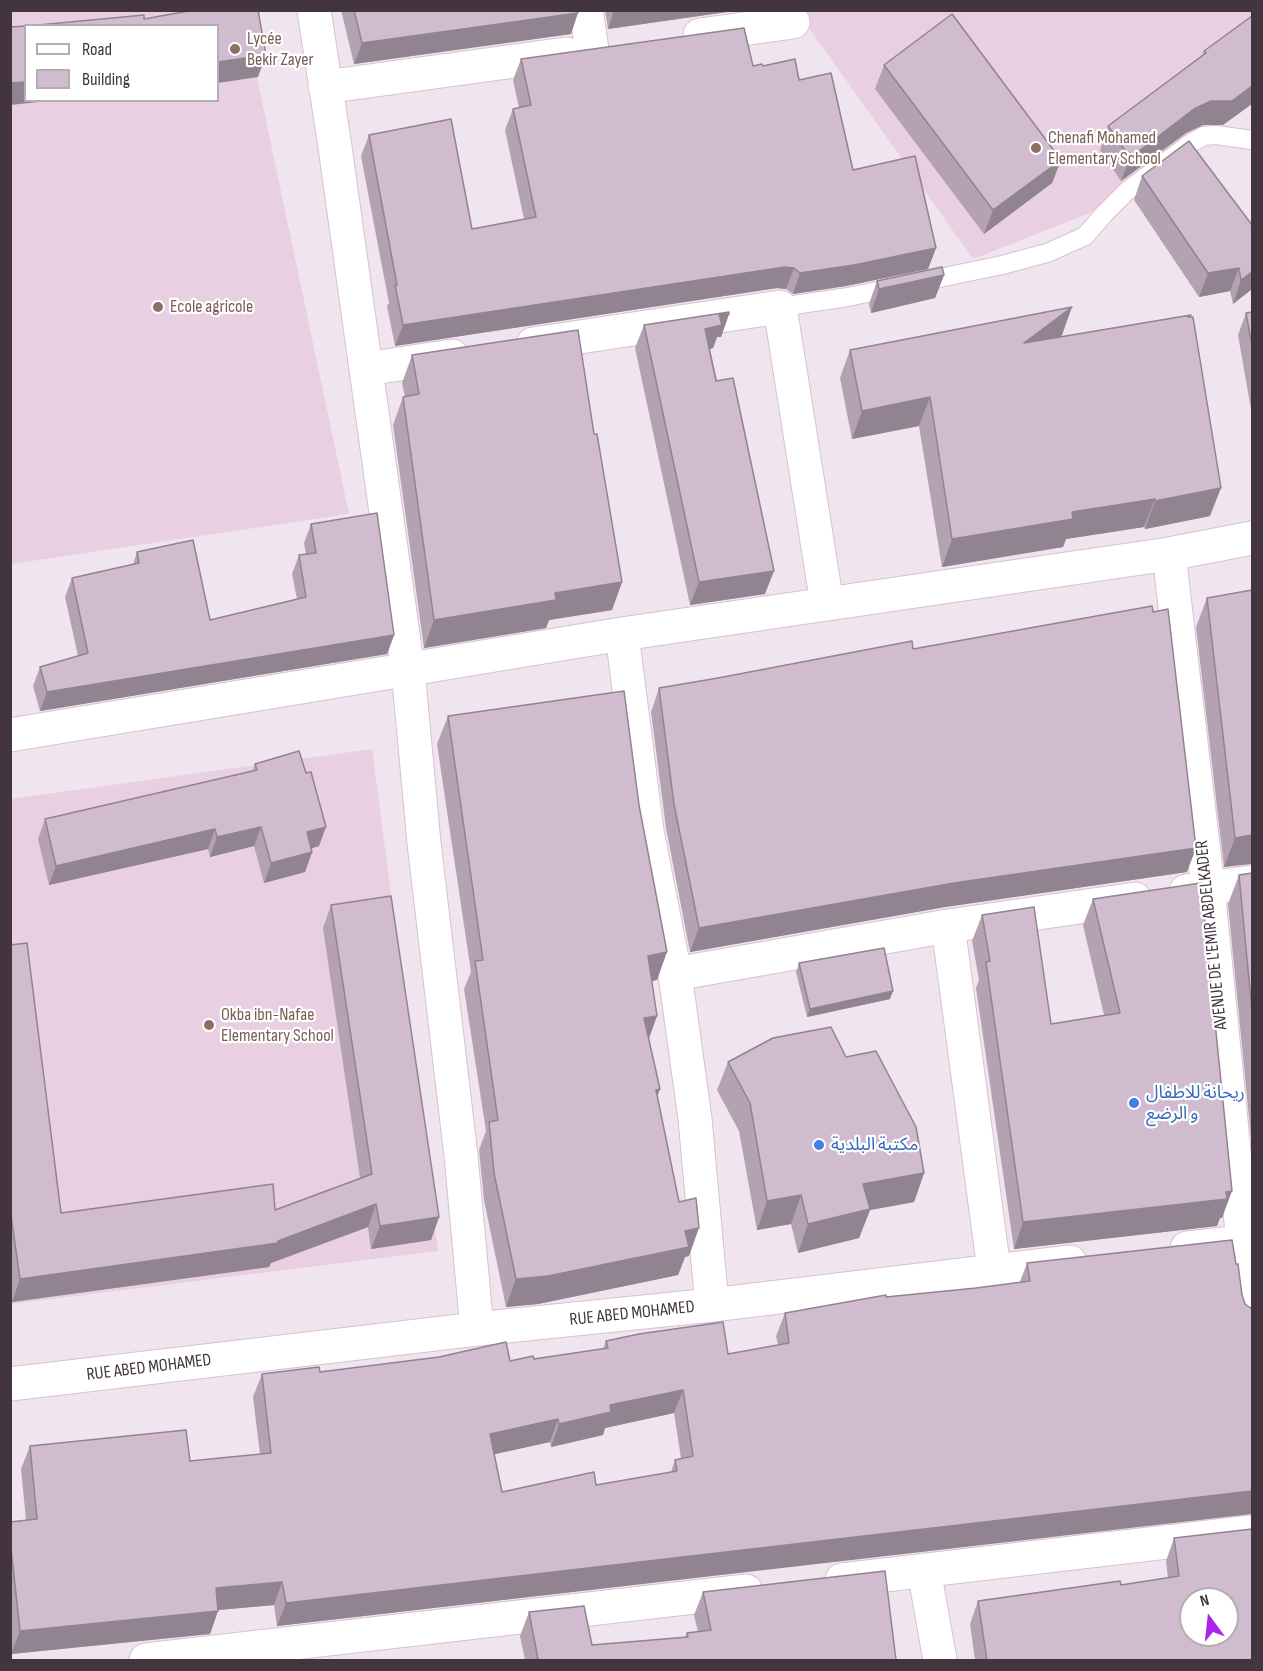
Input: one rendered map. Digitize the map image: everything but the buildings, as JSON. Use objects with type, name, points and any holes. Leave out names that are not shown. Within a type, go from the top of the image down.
[{"type":"street","points":[[314,10],[408,670],[424,843],[461,1156],[477,1329]]},
{"type":"street","points":[[325,87],[604,48],[586,10]]},
{"type":"street","points":[[675,38],[793,22]]},
{"type":"street","points":[[366,369],[780,307],[827,604]]},
{"type":"street","points":[[10,735],[622,634],[1169,554],[1252,538]]},
{"type":"street","name":"AVENUE DE L'EMIR ABDELKADER","points":[[1169,554],[1248,1241],[1252,1316]]},
{"type":"street","points":[[622,634],[647,831],[675,974],[695,1119],[712,1305]]},
{"type":"street","points":[[675,974],[948,926],[1252,882]]},
{"type":"street","points":[[948,926],[994,1270]]},
{"type":"street","points":[[1160,1251],[1248,1241]]},
{"type":"street","name":"RUE ABED MOHAMED","points":[[10,1384],[477,1329],[712,1305],[1101,1258]]},
{"type":"street","points":[[808,1584],[1252,1532]]},
{"type":"street","points":[[924,1570],[940,1660]]},
{"type":"street","points":[[146,1660],[773,1588]]},
{"type":"lane","points":[[780,307],[859,295],[1002,266],[1047,253],[1085,236],[1127,191],[1191,143],[1204,136],[1216,135],[1252,140]]},
{"type":"shaded area","name":"Ecole agricole","points":[[10,11],[247,11],[256,73],[349,514],[11,564]]},
{"type":"shaded area","name":"Chenafi Mohamed Elementary School","points":[[797,11],[1252,11],[1252,88],[1102,208],[973,259]]},
{"type":"shaded area","name":"Okba ibn-Nafae Elementary School","points":[[372,749],[438,1251],[11,1304],[10,799]]},
{"type":"place","name":"Lycée Bekir Zayer","points":[[235,49]]},
{"type":"place","name":"Chenafi Mohamed Elementary School","points":[[1036,148]]},
{"type":"place","name":"Ecole agricole","points":[[158,307]]},
{"type":"place","name":"Okba ibn-Nafae Elementary School","points":[[209,1025]]},
{"type":"place","name":"ريحانة للاطفال و الرضع","points":[[1134,1103]]},
{"type":"place","name":"مكتبة البلدية","points":[[819,1145]]}]
